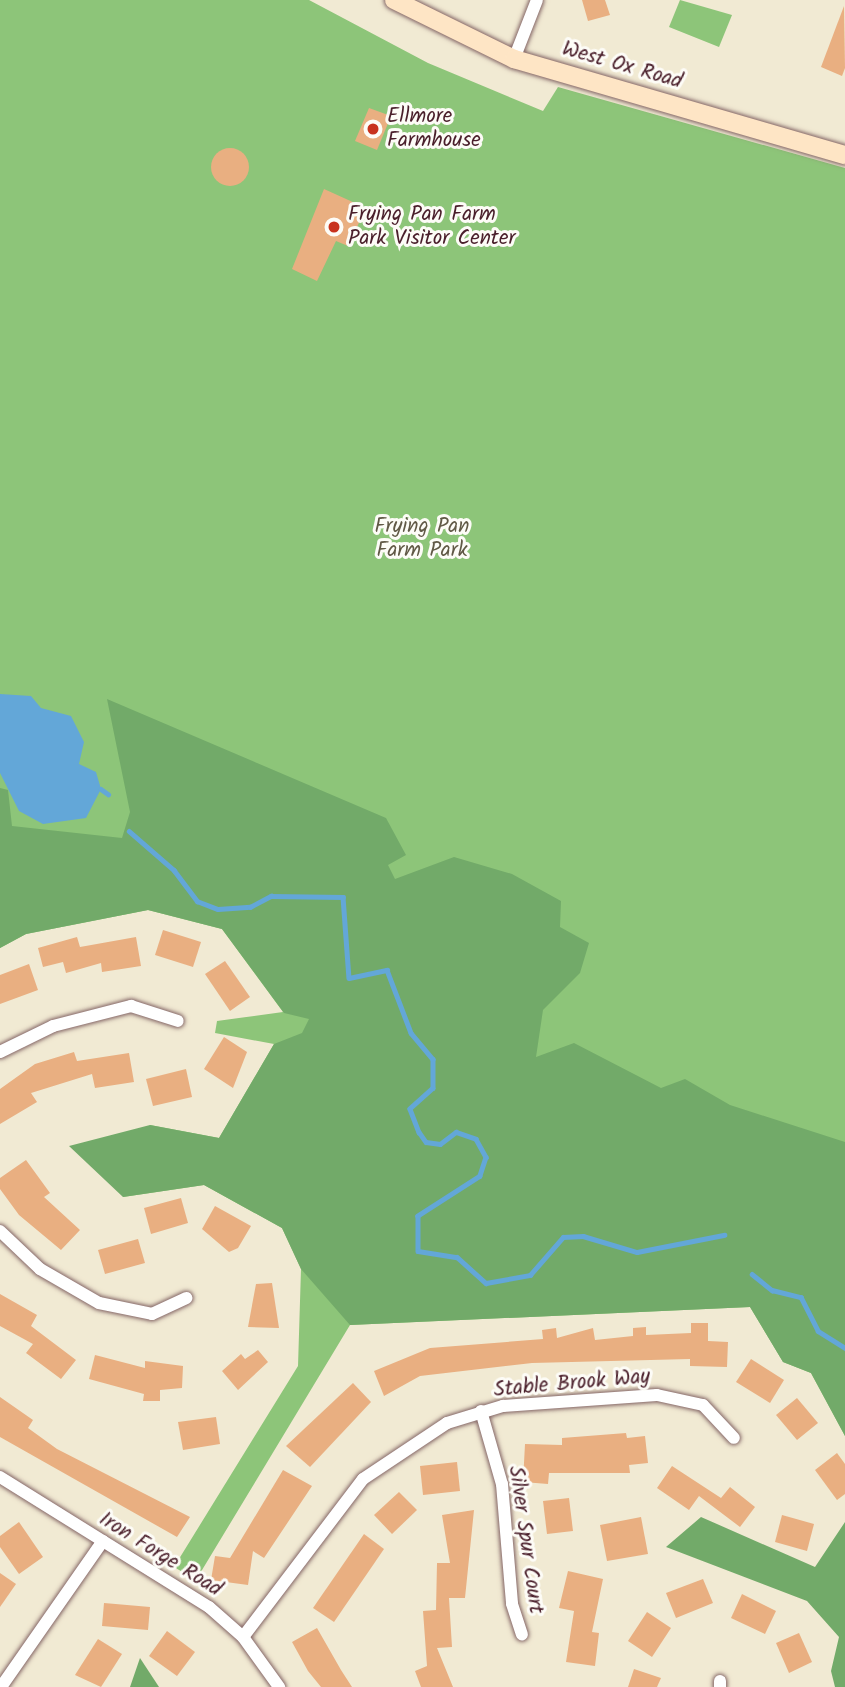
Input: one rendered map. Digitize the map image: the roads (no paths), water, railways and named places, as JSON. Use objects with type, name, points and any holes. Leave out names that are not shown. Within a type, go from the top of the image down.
[{"type":"main road","name":"West Ox Road","points":[[394,0],[514,59],[845,155]]},
{"type":"street","points":[[514,59],[537,0]]},
{"type":"street","points":[[0,1052],[53,1026],[131,1006],[178,1021]]},
{"type":"street","points":[[0,1231],[40,1269],[99,1303],[152,1314],[187,1298]]},
{"type":"street","name":"Stable Brook Way","points":[[243,1637],[363,1479],[419,1437],[481,1411],[657,1395],[703,1405],[733,1438]]},
{"type":"street","name":"Silver Spur Court","points":[[481,1411],[502,1484],[512,1604],[522,1634]]},
{"type":"street","name":"Iron Forge Road","points":[[0,1477],[209,1607],[243,1637],[279,1687]]},
{"type":"street","points":[[1,1687],[103,1541]]},
{"type":"water","points":[[0,694],[31,696],[41,708],[71,716],[84,742],[79,764],[96,772],[101,789],[86,818],[43,824],[19,811],[0,773]]},
{"type":"waterway","points":[[101,789],[108,794]]},
{"type":"waterway","points":[[129,831],[174,870],[197,901],[218,909],[250,907],[271,896],[343,897],[349,978],[387,970],[411,1033],[433,1059],[433,1088],[410,1109],[419,1132],[426,1142],[440,1144],[456,1132],[476,1139],[486,1157],[480,1176],[418,1216],[418,1251],[457,1257],[486,1283],[530,1275],[563,1237],[583,1236],[637,1252],[724,1235]]},
{"type":"waterway","points":[[752,1274],[772,1290],[801,1297],[818,1331],[845,1348]]},
{"type":"place","name":"Ellmore Farmhouse","points":[[373,129]]},
{"type":"place","name":"Frying Pan Farm Park Visitor Center","points":[[334,227]]},
{"type":"park label","name":"Frying Pan Farm Park","points":[[422,539]]}]
